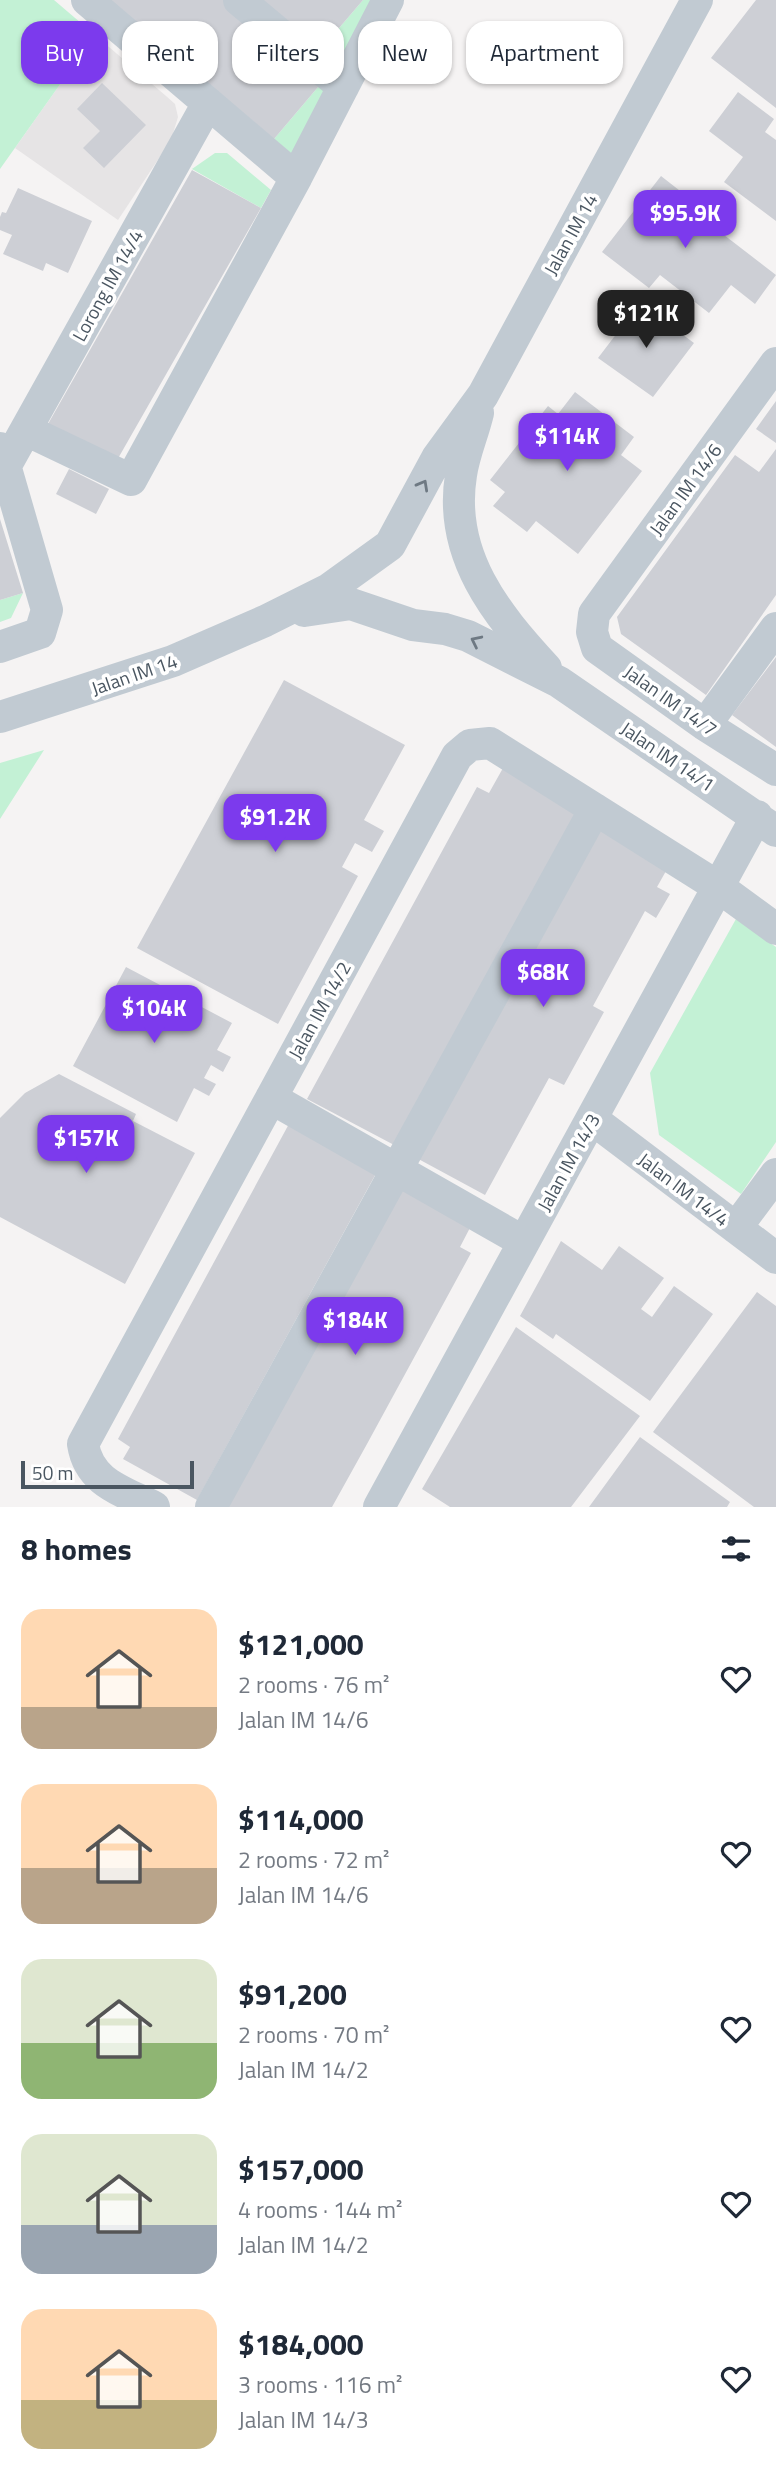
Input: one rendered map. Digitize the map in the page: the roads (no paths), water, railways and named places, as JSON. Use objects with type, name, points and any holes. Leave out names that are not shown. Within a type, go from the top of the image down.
[{"type":"street","points":[[87,0],[296,178]]},
{"type":"street","points":[[239,0],[343,87]]},
{"type":"street","points":[[26,430],[131,480],[296,178],[388,0]]},
{"type":"street","name":"Jalan IM 14","points":[[482,395],[697,0]]},
{"type":"street","name":"Lorong IM 14/4","points":[[3,457],[26,430],[208,103]]},
{"type":"street","name":"Jalan IM 14/6","points":[[594,614],[776,363]]},
{"type":"street","points":[[482,395],[460,482],[462,533],[474,571],[474,587],[464,608],[445,622],[429,626],[413,625],[397,618],[386,606],[379,591],[377,575],[380,559],[437,458],[482,395]]},
{"type":"street","points":[[0,647],[40,633],[47,610],[3,457]]},
{"type":"street","points":[[390,545],[417,530],[433,529],[460,543],[498,615],[559,682]]},
{"type":"street","name":"Jalan IM 14","points":[[0,717],[173,662],[329,589],[390,545]]},
{"type":"street","name":"Jalan IM 14","points":[[265,621],[319,607],[351,604],[413,625],[445,629],[468,636],[559,682]]},
{"type":"street","name":"Jalan IM 14/7","points":[[594,614],[592,632],[597,648],[705,725],[776,770]]},
{"type":"street","points":[[705,725],[776,628]]},
{"type":"street","name":"Jalan IM 14/1","points":[[559,682],[766,823]]},
{"type":"street","name":"Jalan IM 14/2","points":[[154,1507],[98,1478],[86,1462],[83,1444],[457,756],[470,745],[490,743],[717,886]]},
{"type":"street","points":[[211,1507],[595,809]]},
{"type":"street","name":"Jalan IM 14/3","points":[[379,1507],[717,886],[766,823]]},
{"type":"street","points":[[717,886],[776,929]]},
{"type":"street","points":[[271,1098],[523,1241]]},
{"type":"street","name":"Jalan IM 14/4","points":[[592,1119],[776,1258]]},
{"type":"street","points":[[736,1228],[776,1174]]}]
